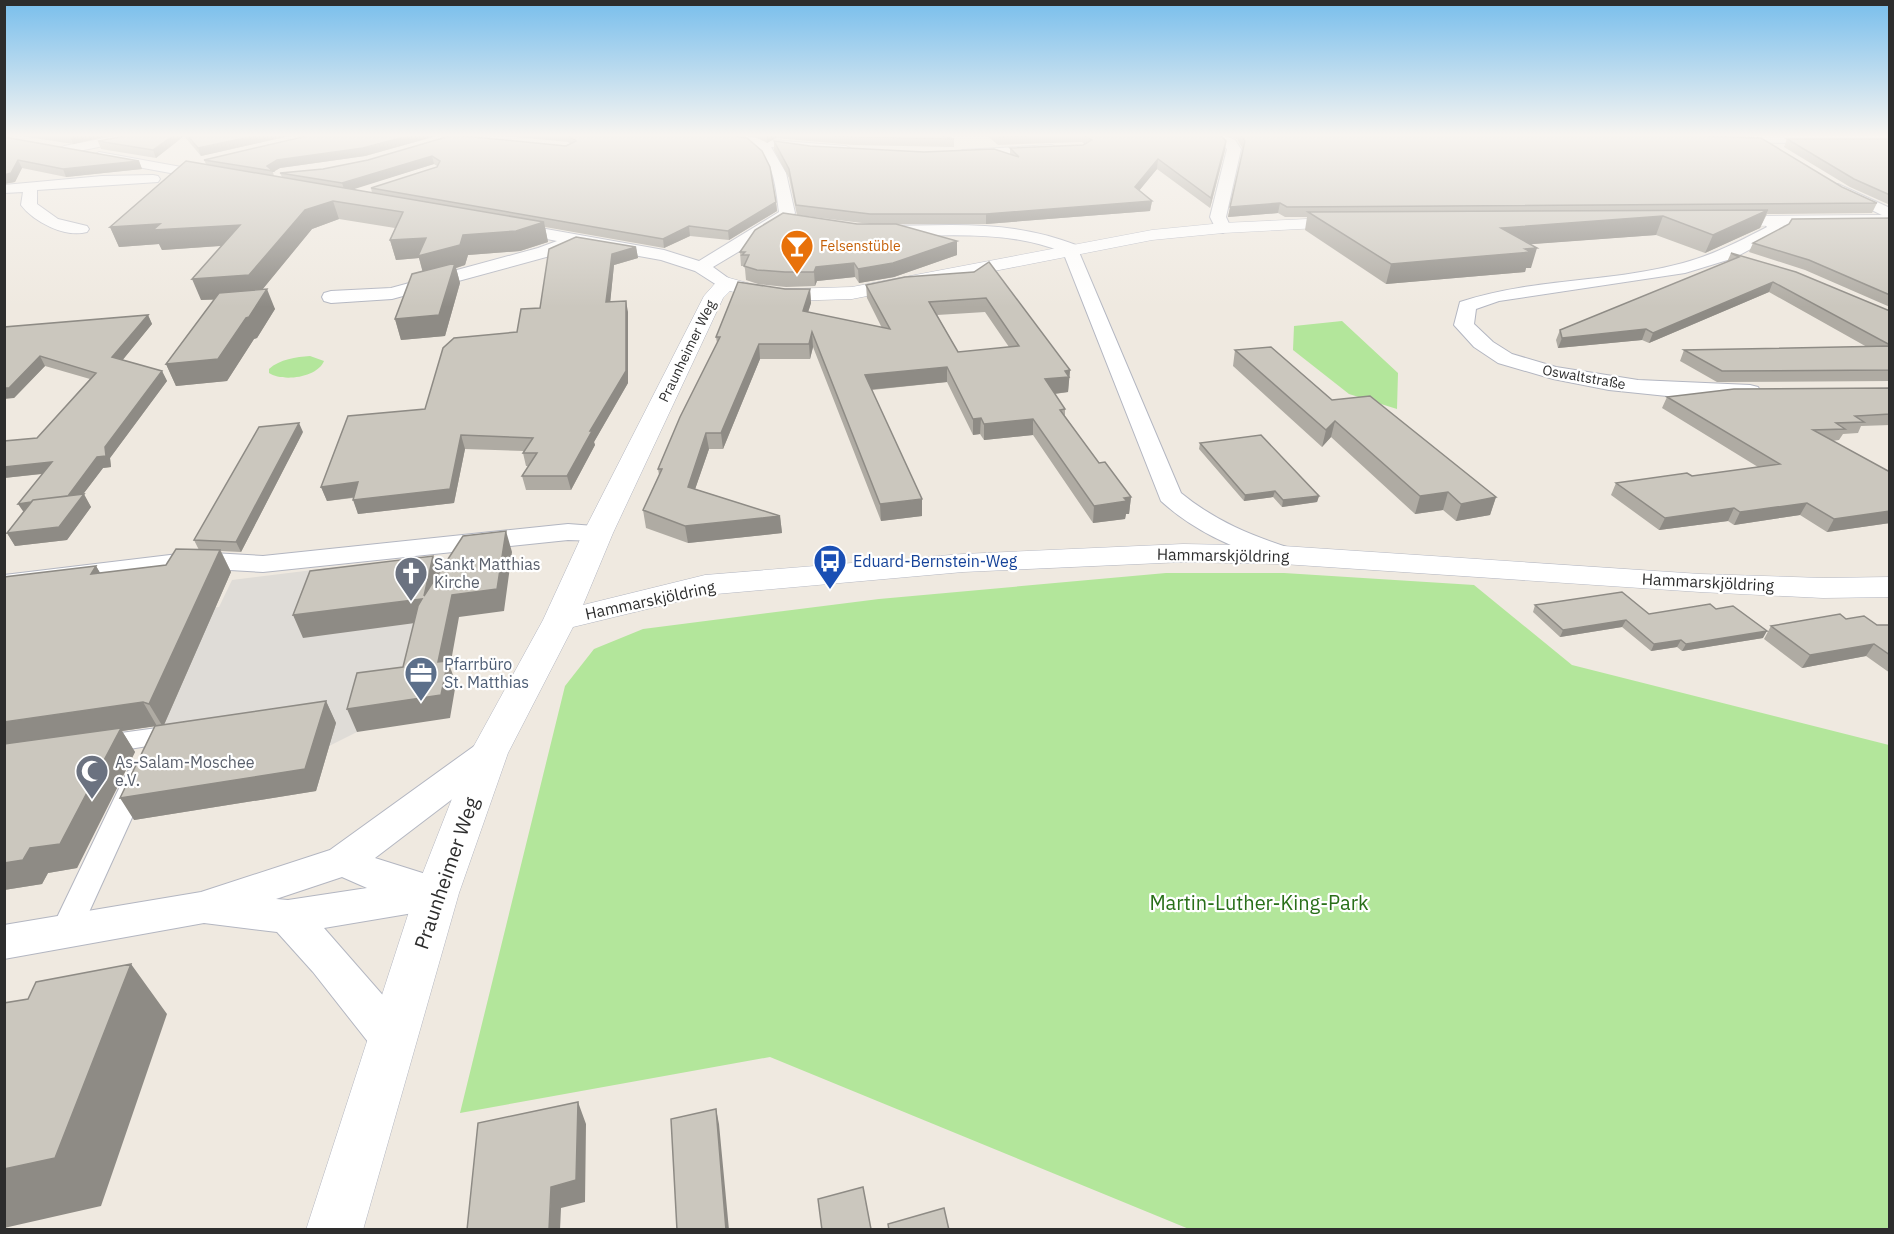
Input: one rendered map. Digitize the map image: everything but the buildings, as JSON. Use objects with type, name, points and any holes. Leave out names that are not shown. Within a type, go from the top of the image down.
[{"type":"main road","points":[[1702,221],[1890,220]]},
{"type":"main road","points":[[726,283],[756,292],[786,295],[852,293],[1070,249],[1152,235],[1223,228],[1371,222]]},
{"type":"main road","name":"Praunheimer Weg","points":[[334,1230],[437,893],[489,753],[560,620],[598,533],[714,296],[726,283]]},
{"type":"main road","name":"Hammarskjöldring","points":[[560,620],[705,585],[963,563],[1183,553],[1283,555],[1700,583],[1823,588],[1890,587]]},
{"type":"street","points":[[31,193],[29,205],[52,224],[81,229]]},
{"type":"street","points":[[701,267],[790,221],[783,193]]},
{"type":"street","points":[[1223,228],[1218,217],[1224,193]]},
{"type":"street","points":[[1849,193],[1890,214]]},
{"type":"street","name":"Oswaltstraße","points":[[1766,392],[1694,391],[1607,382],[1548,372],[1503,358],[1477,340],[1464,325],[1467,306],[1496,296],[1649,275],[1728,254],[1778,228],[1770,221]]},
{"type":"street","name":"Praunheimer Weg","points":[[492,224],[664,255],[701,267],[726,283]]},
{"type":"street","points":[[864,231],[1006,231],[1034,235],[1070,249],[1170,496],[1192,517],[1218,531],[1283,555]]},
{"type":"street","points":[[331,297],[392,293],[544,252],[577,239]]},
{"type":"street","points":[[1728,254],[1756,263]]},
{"type":"street","points":[[4,584],[195,560],[263,564],[568,532],[598,533]]},
{"type":"street","points":[[65,932],[157,737],[75,748]]},
{"type":"street","points":[[4,942],[201,908],[344,861],[489,753]]},
{"type":"street","points":[[344,861],[378,876],[437,893]]},
{"type":"street","points":[[201,908],[288,917],[437,893]]},
{"type":"street","points":[[288,917],[328,959],[392,1038]]},
{"type":"green space","points":[[1342,321],[1398,373],[1397,409],[1349,394],[1293,350],[1294,326]]},
{"type":"green space","points":[[310,356],[324,361],[320,367],[307,375],[290,378],[269,373],[269,369],[283,361]]},
{"type":"green space","name":"Martin-Luther-King-Park","points":[[1166,573],[1284,573],[1474,585],[1572,665],[1889,745],[1889,1229],[1189,1229],[770,1057],[460,1113],[565,686],[594,649],[643,629],[879,599]]},
{"type":"shaded area","points":[[329,568],[427,621],[412,690],[357,732],[329,746],[168,748],[164,724],[116,621],[219,607],[232,580]]},
{"type":"place","name":"Felsenstüble","points":[[797,275]]},
{"type":"place","name":"Eduard-Bernstein-Weg","points":[[830,590]]},
{"type":"place","name":"Sankt Matthias Kirche","points":[[411,602]]},
{"type":"place","name":"Pfarrbüro St. Matthias","points":[[421,702]]},
{"type":"place","name":"As-Salam-Moschee e.V.","points":[[92,800]]}]
